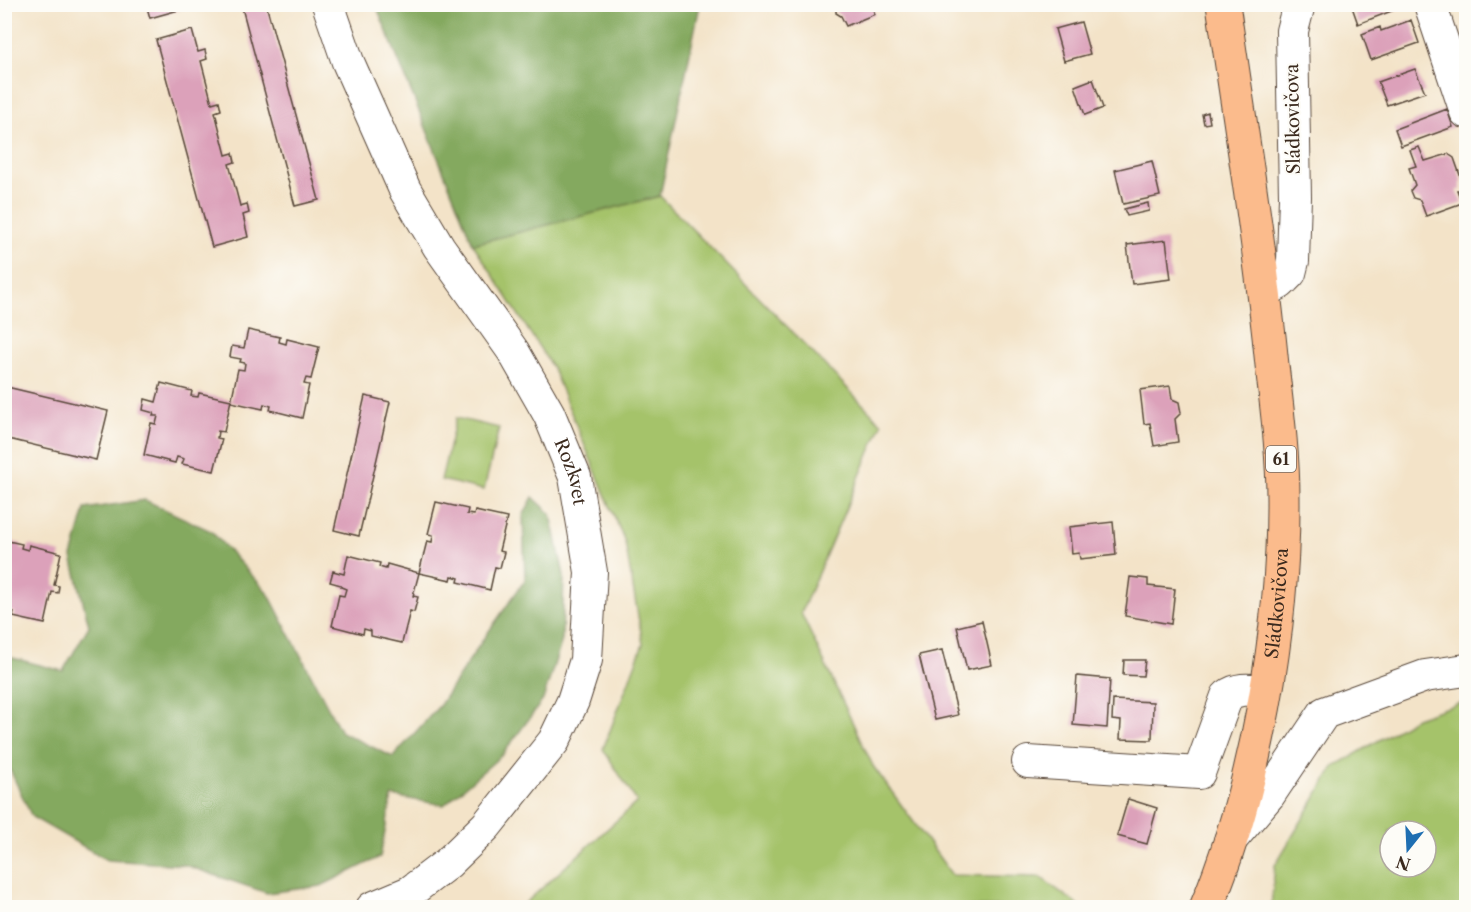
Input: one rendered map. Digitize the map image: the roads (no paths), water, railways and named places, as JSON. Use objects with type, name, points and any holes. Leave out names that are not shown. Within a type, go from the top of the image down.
[{"type":"main road","name":"Sládkovičova","points":[[1206,908],[1230,842],[1247,779],[1266,691],[1278,599],[1283,496],[1278,418],[1264,292],[1223,4]]},
{"type":"street","name":"Rozkvet","points":[[328,4],[348,62],[405,190],[439,247],[513,351],[549,414],[575,477],[591,572],[586,660],[573,701],[554,741],[486,826],[448,863],[410,892],[372,908]]},
{"type":"street","name":"Sládkovičova","points":[[1264,292],[1280,283],[1290,273],[1293,261],[1295,197],[1292,31],[1299,4]]},
{"type":"street","points":[[1430,4],[1467,112]]},
{"type":"street","points":[[1230,842],[1269,795],[1324,713],[1425,676],[1467,670]]},
{"type":"street","points":[[1028,762],[1199,773],[1227,696],[1242,689],[1266,691]]}]
